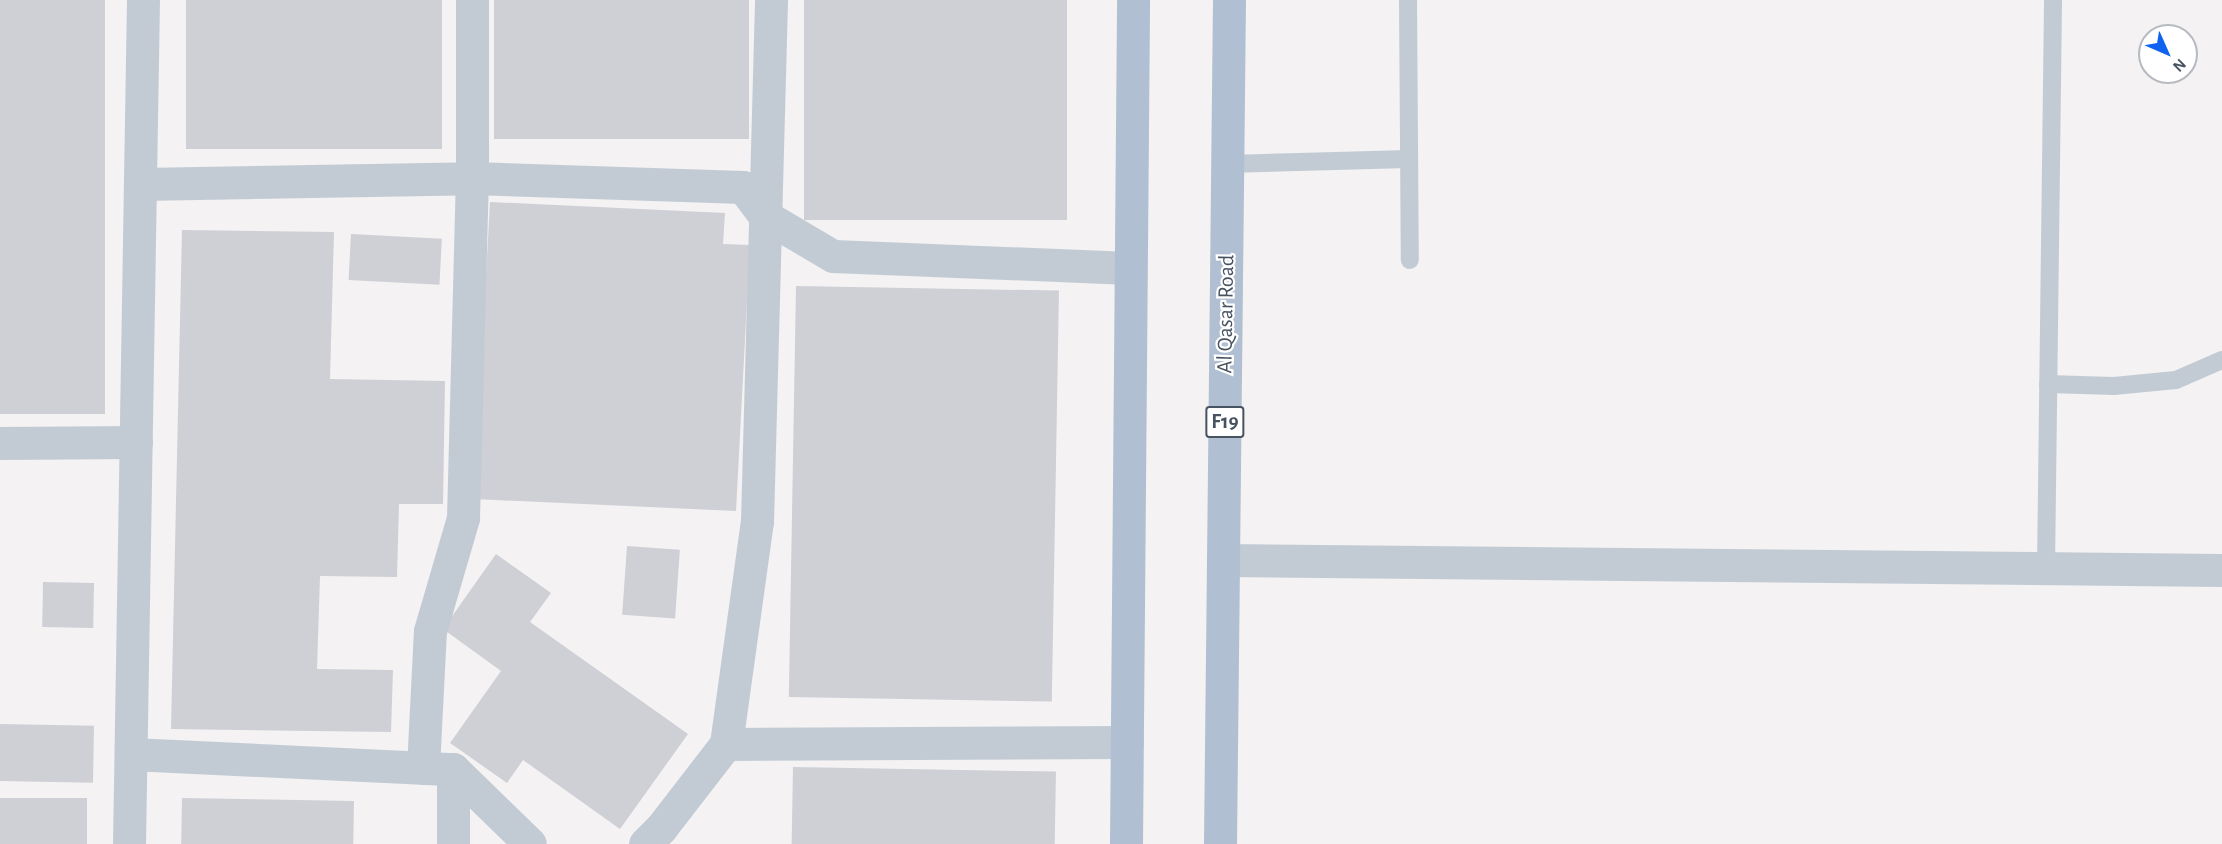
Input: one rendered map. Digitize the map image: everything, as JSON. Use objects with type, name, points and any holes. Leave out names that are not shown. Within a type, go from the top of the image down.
[{"type":"main road","points":[[1126,844],[1133,0]]},
{"type":"main road","name":"Al Qasar Road","points":[[1220,844],[1229,0]]},
{"type":"street","points":[[129,844],[143,0]]},
{"type":"street","points":[[453,844],[438,768],[430,631],[463,518],[471,178],[472,0]]},
{"type":"street","points":[[662,839],[726,744],[757,522],[771,0]]},
{"type":"street","points":[[140,184],[471,178],[743,187],[765,216],[833,256],[1131,268]]},
{"type":"street","points":[[0,443],[136,442]]},
{"type":"street","points":[[1223,560],[2222,570]]},
{"type":"street","points":[[726,744],[1127,742]]},
{"type":"street","points":[[131,754],[438,768],[530,844]]},
{"type":"lane","points":[[1408,0],[1410,260]]},
{"type":"lane","points":[[2046,568],[2053,0]]},
{"type":"lane","points":[[1227,164],[1409,159]]},
{"type":"lane","points":[[2048,384],[2114,386],[2176,380],[2222,360]]},
{"type":"building","points":[[0,0],[105,0],[105,414],[0,414]]},
{"type":"building","points":[[186,0],[442,0],[442,149],[186,149]]},
{"type":"building","points":[[494,0],[749,0],[749,139],[494,139]]},
{"type":"building","points":[[804,0],[1067,0],[1067,220],[804,220]]},
{"type":"building","points":[[490,202],[725,213],[723,244],[750,245],[736,511],[474,499]]},
{"type":"building","points":[[182,230],[334,232],[330,379],[445,381],[443,504],[399,504],[397,577],[320,576],[317,669],[393,670],[391,732],[171,729]]},
{"type":"building","points":[[351,234],[442,239],[439,285],[349,280]]},
{"type":"building","points":[[796,286],[1059,291],[1052,702],[789,697]]},
{"type":"building","points":[[627,546],[680,550],[675,619],[622,615]]},
{"type":"building","points":[[496,554],[551,593],[530,622],[688,734],[620,829],[523,760],[507,783],[450,743],[501,671],[443,629]]},
{"type":"building","points":[[43,582],[94,583],[93,628],[42,627]]},
{"type":"building","points":[[0,724],[94,726],[93,783],[0,781]]},
{"type":"building","points":[[793,767],[1056,772],[1055,844],[792,844]]},
{"type":"building","points":[[0,798],[87,798],[87,844],[0,844]]},
{"type":"building","points":[[182,798],[354,801],[353,844],[181,844]]}]
